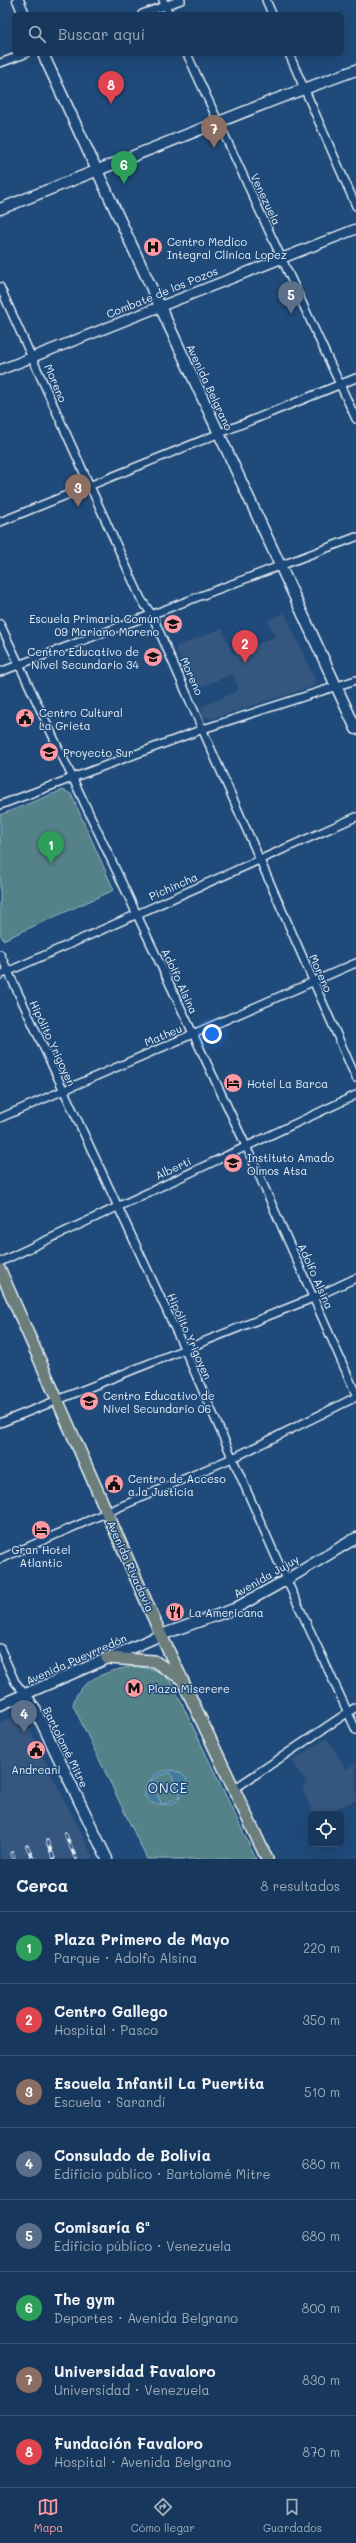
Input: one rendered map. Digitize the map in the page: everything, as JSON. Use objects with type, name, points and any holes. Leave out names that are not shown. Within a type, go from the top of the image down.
[{"type":"main road","points":[[18,0],[23,12]]},
{"type":"main road","name":"Avenida Belgrano","points":[[44,56],[356,729]]},
{"type":"main road","points":[[0,209],[304,88],[356,70]]},
{"type":"main road","name":"Avenida Rivadavia","points":[[0,1270],[161,1635],[267,1859]]},
{"type":"main road","name":"Avenida Jujuy","points":[[161,1635],[234,1608],[286,1580],[356,1538]]},
{"type":"main road","name":"Avenida Pueyrredón","points":[[0,1705],[161,1635]]},
{"type":"main road","points":[[107,1658],[154,1661],[163,1665],[182,1680]]},
{"type":"main road","name":"Bartolomé Mitre","points":[[25,1694],[36,1711],[107,1859]]},
{"type":"street","points":[[146,12],[164,3],[181,0]]},
{"type":"street","points":[[266,0],[271,12]]},
{"type":"street","points":[[0,63],[19,56]]},
{"type":"street","name":"Venezuela","points":[[188,56],[217,122],[282,258],[339,385],[356,419]]},
{"type":"street","points":[[290,56],[356,206]]},
{"type":"street","name":"Combate de los Pozos","points":[[0,370],[356,228]]},
{"type":"street","name":"Moreno","points":[[0,287],[33,357],[89,486],[141,599],[152,615],[356,1078]]},
{"type":"street","points":[[0,522],[219,435],[356,378]]},
{"type":"street","points":[[0,672],[356,538]]},
{"type":"street","name":"Adolfo Alsina","points":[[0,624],[246,1146],[356,1396]]},
{"type":"street","points":[[0,805],[72,776],[203,729],[356,680]]},
{"type":"street","name":"Pichincha","points":[[0,975],[356,817]]},
{"type":"street","name":"Hipólito Yrigoyen","points":[[0,954],[184,1348],[286,1580],[356,1730]]},
{"type":"street","name":"Matheu","points":[[0,1118],[356,962]]},
{"type":"street","name":"Alberti","points":[[0,1262],[118,1205],[356,1095]]},
{"type":"street","points":[[0,1423],[56,1399],[313,1298],[356,1278]]},
{"type":"street","points":[[0,1559],[232,1458],[356,1396]]},
{"type":"street","name":"Bartolomé Mitre","points":[[0,1648],[15,1682],[25,1694]]},
{"type":"street","points":[[234,1789],[356,1707]]},
{"type":"shaded area","points":[[285,613],[315,680],[314,686],[211,719],[203,716],[201,707],[239,690],[232,674],[194,690],[175,647],[222,628],[232,653],[242,652],[275,636],[267,620]]},
{"type":"shaded area","points":[[22,1713],[94,1859],[0,1859],[0,1722]]},
{"type":"shaded area","points":[[327,1738],[346,1769],[356,1764],[356,1800],[331,1811],[312,1811],[302,1787],[307,1784],[292,1761]]},
{"type":"shaded area","points":[[171,1770],[179,1772],[184,1776],[187,1780],[185,1791],[182,1796],[177,1801],[170,1805],[163,1804],[181,1796],[170,1772],[151,1780],[162,1804],[151,1803],[145,1796],[145,1791],[149,1781],[161,1772]]},
{"type":"green space","points":[[63,790],[71,794],[114,890],[3,940],[0,933],[0,815]]},
{"type":"green space","name":"Plaza Miserere","points":[[135,1666],[160,1671],[172,1683],[256,1859],[147,1859],[73,1705],[76,1696],[89,1682],[107,1673]]},
{"type":"railway","points":[[65,1833],[76,1859]]},
{"type":"railway","points":[[47,1841],[54,1859]]},
{"type":"railway","points":[[27,1846],[33,1859]]},
{"type":"railway","points":[[12,1853],[14,1859]]},
{"type":"place","name":"Fundación Favaloro","points":[[111,104]]},
{"type":"place","name":"Universidad Favaloro","points":[[214,148]]},
{"type":"place","name":"The gym","points":[[124,184]]},
{"type":"place","name":"Centro Medico Integral Clinica Lopez","points":[[153,247]]},
{"type":"place","name":"Comisaría 6ª","points":[[291,314]]},
{"type":"place","name":"Escuela Infantil La Puertita","points":[[78,507]]},
{"type":"place","name":"Escuela Primaria Común 09 Mariano Moreno","points":[[173,624]]},
{"type":"place","name":"Centro Educativo de Nivel Secundario 34","points":[[153,657]]},
{"type":"place","name":"Centro Gallego","points":[[245,663]]},
{"type":"place","name":"Centro Cultural La Grieta","points":[[25,718]]},
{"type":"place","name":"Proyecto Sur","points":[[49,752]]},
{"type":"place","name":"Plaza Primero de Mayo","points":[[51,864]]},
{"type":"place","name":"Hotel La Barca","points":[[233,1083]]},
{"type":"place","name":"Instituto Amado Olmos Atsa","points":[[233,1163]]},
{"type":"place","name":"Centro Educativo de Nivel Secundario 06","points":[[89,1401]]},
{"type":"place","name":"Centro de Acceso a la Justicia","points":[[114,1484]]},
{"type":"place","name":"Gran Hotel Atlantic","points":[[41,1530]]},
{"type":"place","name":"La Americana","points":[[175,1612]]},
{"type":"place","name":"Plaza Miserere","points":[[134,1688]]},
{"type":"place","name":"Consulado de Bolivia","points":[[24,1733]]},
{"type":"place","name":"Andreani","points":[[36,1750]]},
{"type":"district","name":"ONCE","points":[[168,1787]]}]
